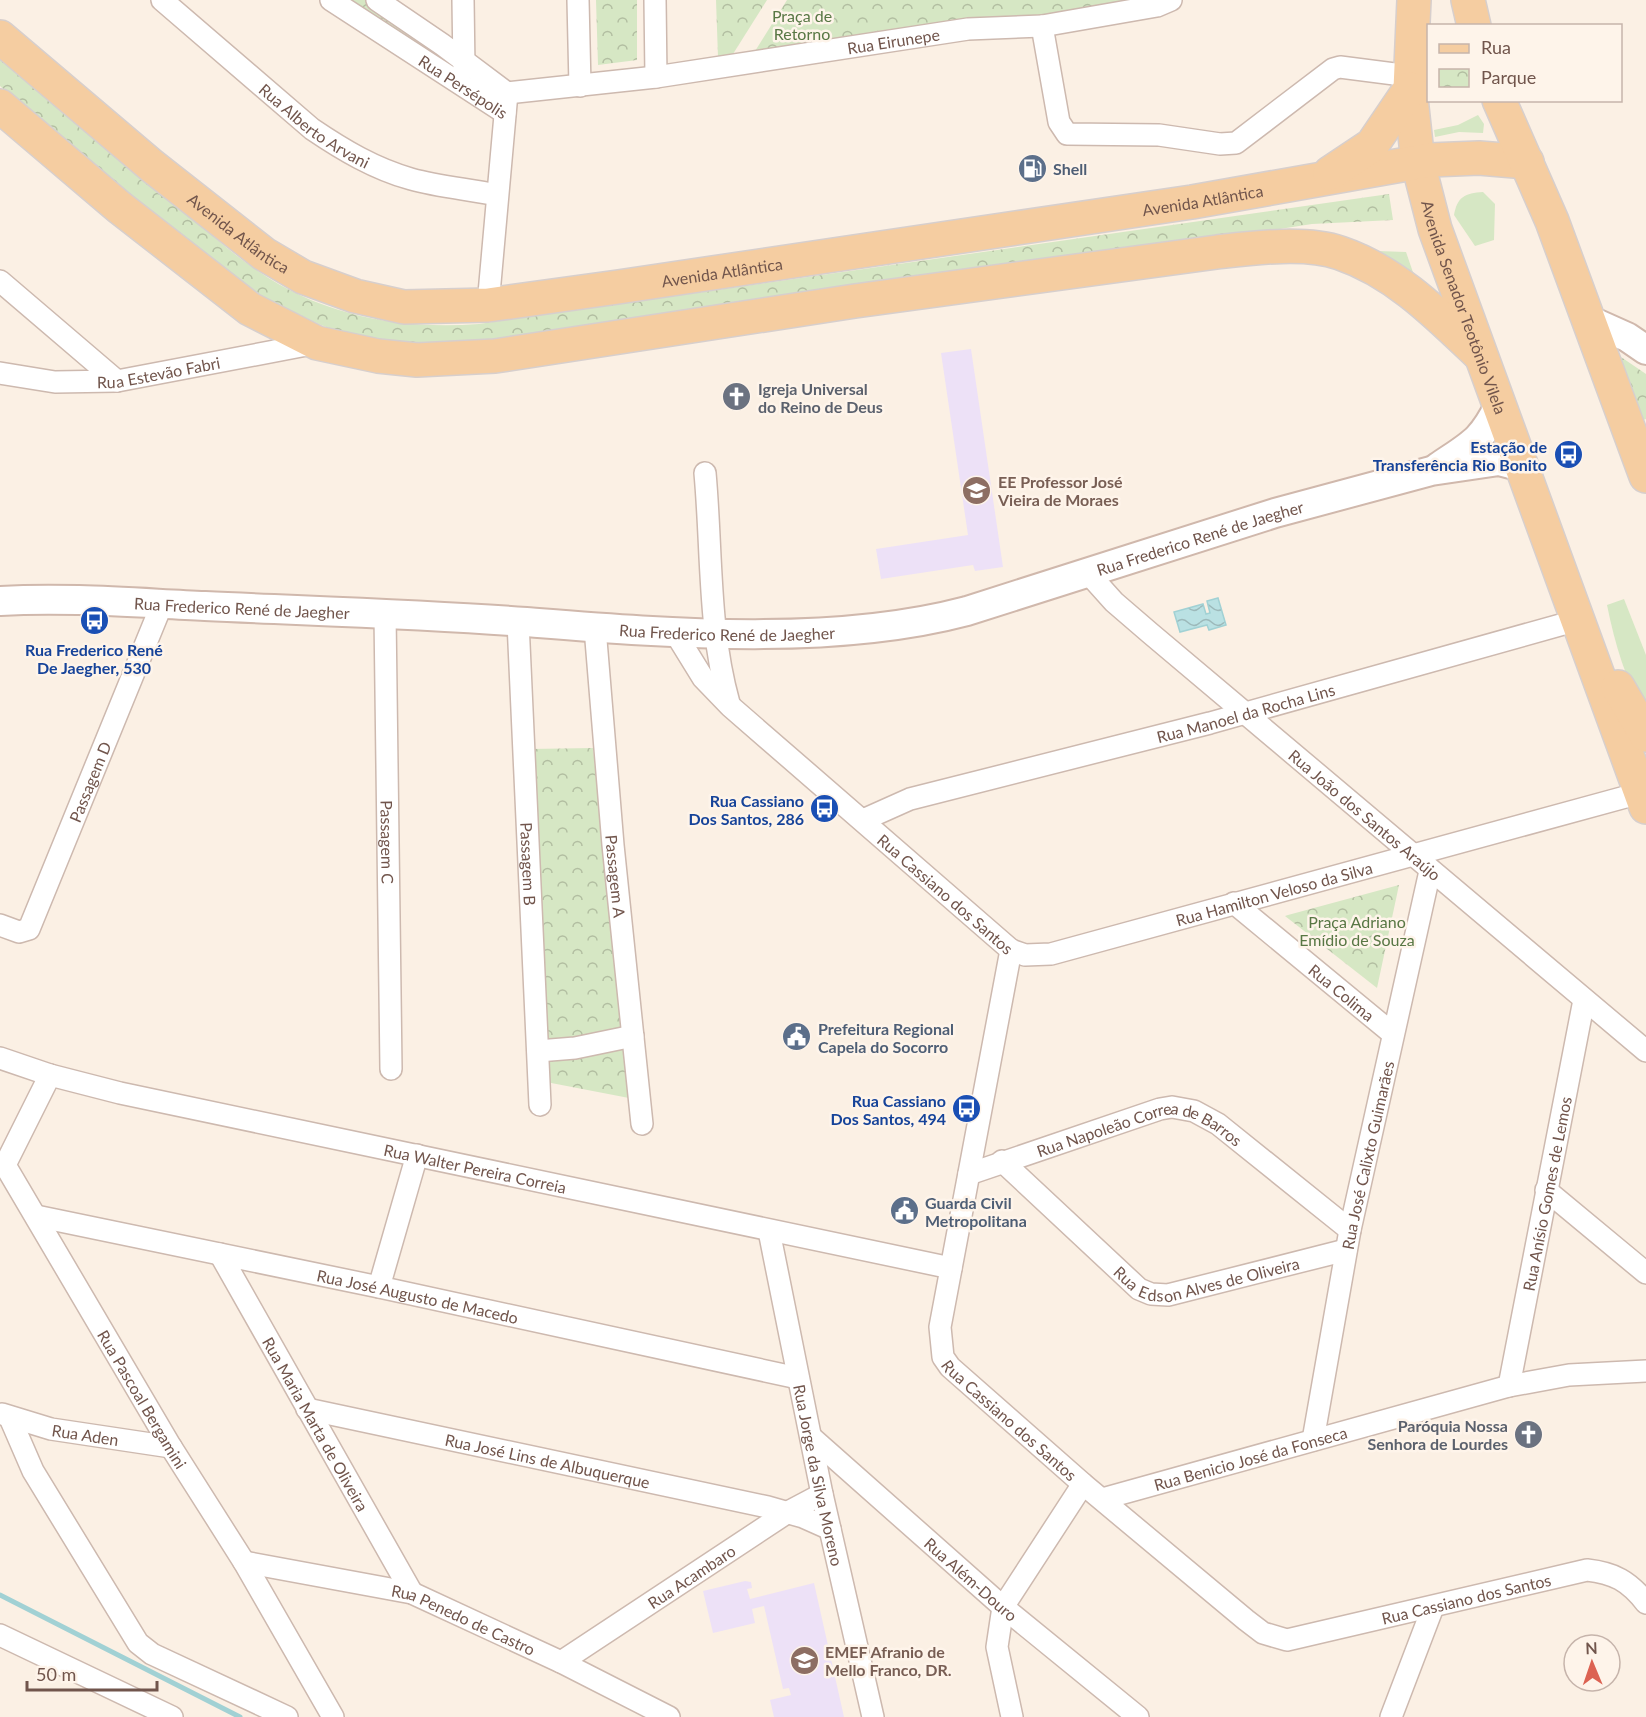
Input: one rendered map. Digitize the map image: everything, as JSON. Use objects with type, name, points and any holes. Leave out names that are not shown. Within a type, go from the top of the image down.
[{"type":"main road","name":"Avenida Senador Teotônio Vilela","points":[[1414,0],[1418,163],[1441,248],[1643,800]]},
{"type":"main road","name":"Avenida Atlântica","points":[[0,37],[152,166],[264,254],[303,277],[355,296],[404,307],[488,305],[1314,182],[1418,163],[1479,159],[1527,162]]},
{"type":"main road","points":[[1314,182],[1372,145],[1416,86]]},
{"type":"main road","points":[[1500,102],[1554,227],[1589,320],[1638,429],[1646,476]]},
{"type":"main road","points":[[0,106],[119,207],[250,309],[317,343],[378,356],[417,360],[495,356],[855,301],[1216,252],[1275,248],[1339,252],[1368,266],[1422,300],[1480,355]]},
{"type":"main road","points":[[1589,320],[1627,337],[1646,350]]},
{"type":"main road","name":"Rua Frederico René de Jaegher","points":[[1431,471],[1479,439],[1487,431],[1500,404]]},
{"type":"main road","name":"Rua Frederico René de Jaegher","points":[[0,601],[162,604],[715,633],[881,628],[935,620],[1275,513],[1431,471],[1499,460],[1522,467]]},
{"type":"main road","points":[[1578,620],[1646,735]]},
{"type":"street","name":"Rua Alberto Arvani","points":[[162,0],[312,129],[335,145],[367,163],[410,179],[497,195]]},
{"type":"street","name":"Rua Persépolis","points":[[331,0],[464,85],[506,103]]},
{"type":"street","name":"Rua Persépolis","points":[[377,0],[464,59],[506,103]]},
{"type":"street","points":[[463,0],[464,85]]},
{"type":"street","points":[[578,0],[580,86]]},
{"type":"street","points":[[656,0],[656,76]]},
{"type":"street","name":"Rua Eirunepe","points":[[506,103],[580,86],[968,29],[1042,26],[1157,6],[1171,0]]},
{"type":"street","points":[[1042,26],[1059,122],[1066,134],[1148,134],[1220,144],[1236,143],[1333,69],[1350,68],[1416,86]]},
{"type":"street","points":[[488,305],[506,103]]},
{"type":"street","points":[[0,281],[117,381]]},
{"type":"street","name":"Rua Estevão Fabri","points":[[0,373],[55,382],[117,381],[317,343]]},
{"type":"street","points":[[705,473],[715,633],[730,706]]},
{"type":"street","name":"Rua João dos Santos Araújo","points":[[1088,573],[1132,617],[1430,871],[1646,1051]]},
{"type":"street","name":"Passagem D","points":[[0,925],[19,932],[29,929],[162,604]]},
{"type":"street","name":"Passagem C","points":[[385,614],[391,1069]]},
{"type":"street","name":"Rua Manoel da Rocha Lins","points":[[870,825],[910,799],[1247,713],[1578,620]]},
{"type":"street","name":"Passagem B","points":[[518,622],[540,1105]]},
{"type":"street","name":"Passagem A","points":[[595,628],[642,1124]]},
{"type":"street","name":"Rua Cassiano dos Santos","points":[[674,631],[703,678],[730,706],[870,825],[1011,950],[940,1327],[943,1357],[950,1367],[1083,1484],[1246,1620],[1263,1633],[1280,1640],[1434,1607],[1587,1570],[1620,1577],[1633,1586],[1646,1603]]},
{"type":"street","name":"Rua Hamilton Veloso da Silva","points":[[1011,950],[1025,955],[1051,954],[1413,856],[1643,800]]},
{"type":"street","name":"Rua José Calixto Guimarães","points":[[1313,1440],[1348,1240],[1430,871]]},
{"type":"street","name":"Rua Colima","points":[[1234,903],[1393,1034]]},
{"type":"street","name":"Rua Anísio Gomes de Lemos","points":[[1509,1386],[1584,1000]]},
{"type":"street","points":[[538,1052],[575,1048],[633,1036]]},
{"type":"street","name":"Rua Walter Pereira Correia","points":[[0,1058],[50,1076],[120,1093],[769,1232],[951,1268]]},
{"type":"street","name":"Rua Pascoal Bergamini","points":[[50,1076],[2,1161],[171,1447],[244,1562],[333,1717]]},
{"type":"street","name":"Rua Napoleão Correa de Barros","points":[[969,1174],[1160,1109],[1182,1108],[1194,1111],[1218,1125],[1348,1240]]},
{"type":"street","points":[[379,1287],[417,1155]]},
{"type":"street","name":"Rua Edson Alves de Oliveira","points":[[1002,1161],[1126,1278],[1150,1294],[1168,1295],[1348,1240]]},
{"type":"street","points":[[1546,1190],[1646,1272]]},
{"type":"street","name":"Rua José Augusto de Macedo","points":[[36,1216],[379,1287],[798,1378]]},
{"type":"street","name":"Rua Jorge da Silva Moreno","points":[[769,1232],[822,1494],[873,1717]]},
{"type":"street","name":"Rua Maria Marta de Oliveira","points":[[220,1254],[412,1593]]},
{"type":"street","name":"Rua Benicio José da Fonseca","points":[[1102,1499],[1509,1386],[1569,1375],[1646,1371]]},
{"type":"street","name":"Rua José Lins de Albuquerque","points":[[307,1409],[788,1512],[830,1529]]},
{"type":"street","points":[[5,1416],[33,1471],[138,1643],[152,1654],[287,1717]]},
{"type":"street","name":"Rua Aden","points":[[5,1416],[51,1429],[171,1447]]},
{"type":"street","name":"Rua Além-Douro","points":[[811,1437],[1003,1606],[1138,1717]]},
{"type":"street","points":[[1012,1717],[998,1647],[1003,1606],[1083,1484]]},
{"type":"street","name":"Rua Acambaro","points":[[561,1662],[788,1512],[822,1494]]},
{"type":"street","name":"Rua Penedo de Castro","points":[[244,1562],[412,1593],[561,1662],[659,1715]]},
{"type":"street","points":[[1391,1717],[1434,1607]]},
{"type":"street","points":[[0,1635],[141,1710],[172,1717]]},
{"type":"shaded area","name":"EE Professor José Vieira de Moraes","points":[[971,349],[1003,567],[975,571],[973,565],[881,579],[876,549],[968,535],[941,353]]},
{"type":"shaded area","name":"EMEF Afranio de Mello Franco, DR.","points":[[745,1581],[751,1582],[752,1588],[747,1589],[750,1599],[814,1583],[844,1717],[774,1717],[770,1700],[791,1695],[789,1688],[783,1689],[764,1606],[752,1609],[755,1623],[713,1633],[703,1591]]},
{"type":"green space","points":[[338,0],[367,0],[442,55],[440,58]]},
{"type":"green space","points":[[596,0],[637,0],[637,60],[598,65]]},
{"type":"green space","points":[[716,0],[767,0],[733,54],[718,57]]},
{"type":"green space","name":"Praça de Retorno","points":[[787,0],[1153,0],[752,56]]},
{"type":"green space","points":[[0,54],[220,242],[258,271],[309,299],[364,317],[392,322],[421,325],[479,324],[1389,194],[1393,220],[1312,224],[767,307],[423,349],[345,334],[261,296],[233,278],[39,121],[0,86]]},
{"type":"green space","points":[[1478,115],[1484,124],[1483,133],[1459,132],[1435,137],[1434,130],[1458,125]]},
{"type":"green space","points":[[1483,192],[1495,204],[1494,240],[1475,246],[1454,215],[1457,204],[1463,197],[1471,193]]},
{"type":"green space","points":[[1348,250],[1406,252],[1417,284]]},
{"type":"green space","points":[[1621,357],[1646,374],[1646,419],[1636,422],[1617,358]]},
{"type":"green space","points":[[1624,599],[1646,655],[1646,717],[1622,662],[1607,605]]},
{"type":"green space","points":[[593,748],[629,1098],[546,1082],[529,749]]},
{"type":"green space","name":"Praça Adriano Emídio de Souza","points":[[1399,885],[1377,988],[1285,916],[1288,915]]},
{"type":"water","points":[[1218,598],[1226,625],[1209,630],[1207,625],[1180,632],[1174,612],[1203,604],[1206,614],[1210,613],[1207,601]]},
{"type":"waterway","points":[[0,1595],[240,1717]]},
{"type":"place","name":"Shell","points":[[1032,168]]},
{"type":"place","name":"Igreja Universal do Reino de Deus","points":[[737,397]]},
{"type":"place","name":"Estação de Transferência Rio Bonito","points":[[1568,455]]},
{"type":"place","name":"EE Professor José Vieira de Moraes","points":[[977,490]]},
{"type":"place","name":"Rua Frederico René De Jaegher, 530","points":[[94,621]]},
{"type":"place","name":"Rua Cassiano Dos Santos, 286","points":[[825,809]]},
{"type":"place","name":"Prefeitura Regional Capela do Socorro","points":[[797,1037]]},
{"type":"place","name":"Rua Cassiano Dos Santos, 494","points":[[967,1109]]},
{"type":"place","name":"Guarda Civil Metropolitana","points":[[904,1211]]},
{"type":"place","name":"Paróquia Nossa Senhora de Lourdes","points":[[1529,1434]]},
{"type":"place","name":"EMEF Afranio de Mello Franco, DR.","points":[[804,1660]]}]
